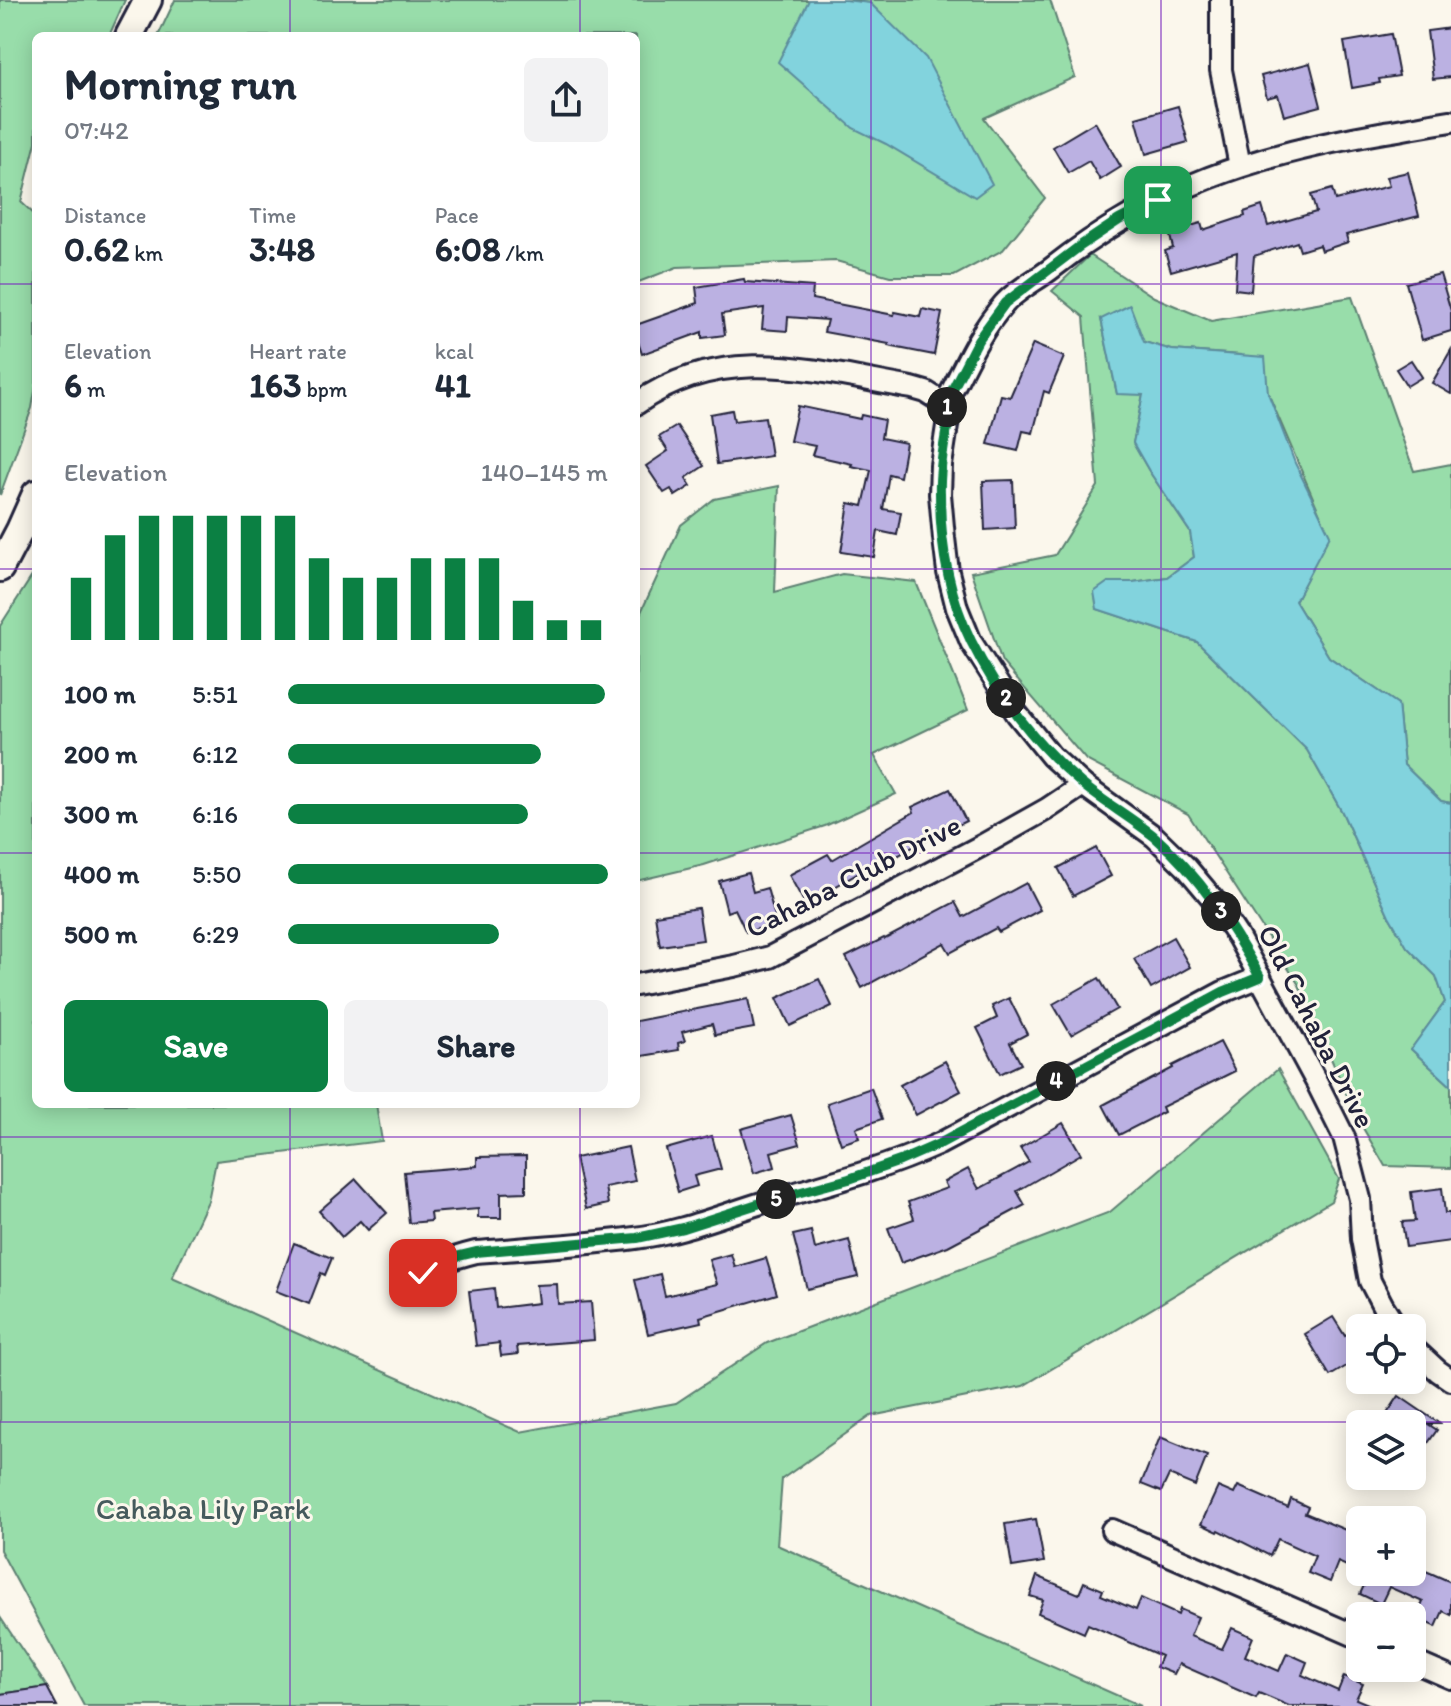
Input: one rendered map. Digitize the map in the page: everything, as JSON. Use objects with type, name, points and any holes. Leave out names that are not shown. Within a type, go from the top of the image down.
[{"type":"street","points":[[131,32],[148,0]]},
{"type":"street","points":[[1221,0],[1221,70],[1240,166]]},
{"type":"street","name":"Old Cahaba Drive","points":[[1388,1314],[1370,1281],[1362,1239],[1360,1199],[1344,1137],[1238,937],[1213,899],[1186,867],[1155,837],[1083,785],[1051,756],[1017,714],[971,642],[957,608],[948,572],[940,494],[941,465],[949,413],[945,404],[978,340],[1005,303],[1080,246],[1119,220],[1209,176],[1343,139],[1451,121]]},
{"type":"street","points":[[640,402],[686,377],[746,366],[788,367],[912,388],[926,392],[945,404]]},
{"type":"street","points":[[0,568],[32,503]]},
{"type":"street","name":"Cahaba Club Drive","points":[[640,984],[770,957],[983,845],[1083,785]]},
{"type":"street","points":[[413,1282],[436,1264],[451,1258],[476,1252],[637,1238],[683,1228],[900,1161],[939,1144],[1223,992],[1260,977]]},
{"type":"street","points":[[1426,1360],[1451,1380]]},
{"type":"street","points":[[1112,1530],[1346,1632]]},
{"type":"street","points":[[1426,1667],[1451,1678]]},
{"type":"green space","points":[[0,0],[125,0],[111,32],[32,32],[32,158],[21,202],[32,212],[32,408],[0,495]]},
{"type":"green space","points":[[175,0],[1050,0],[1075,77],[984,118],[1045,198],[1003,250],[954,276],[890,276],[836,261],[677,267],[640,281],[640,32],[160,32]]},
{"type":"green space","points":[[1090,255],[1154,297],[1211,321],[1352,297],[1414,471],[1451,464],[1451,803],[1441,801],[1404,765],[1398,704],[1329,657],[1295,601],[1329,535],[1268,393],[1241,355],[1172,350],[1144,342],[1101,319],[1117,394],[1143,394],[1133,443],[1190,532],[1194,557],[1167,577],[1108,582],[1097,609],[1197,642],[1307,750],[1342,812],[1389,916],[1407,947],[1436,976],[1445,1002],[1411,1049],[1451,1086],[1451,1168],[1385,1166],[1356,1116],[1299,985],[1188,814],[1086,760],[1002,662],[971,572],[1055,555],[1098,486],[1084,317],[1052,291]]},
{"type":"green space","points":[[779,486],[775,592],[842,574],[916,582],[968,710],[874,755],[896,794],[825,826],[704,865],[640,880],[640,614],[681,525],[714,499]]},
{"type":"green space","name":"Cahaba Lily Park","points":[[32,576],[32,1108],[377,1108],[382,1141],[216,1161],[208,1201],[172,1278],[520,1432],[676,1403],[767,1343],[1110,1212],[1278,1069],[1339,1179],[1331,1201],[1023,1386],[871,1416],[782,1479],[777,1545],[1141,1706],[84,1706],[0,1550],[0,626]]},
{"type":"green space","points":[[0,1617],[47,1687],[0,1694]]},
{"type":"water","points":[[809,0],[870,3],[926,58],[992,184],[975,197],[853,128],[778,62]]},
{"type":"water","points":[[1130,305],[1144,342],[1172,350],[1265,357],[1268,393],[1295,463],[1330,535],[1295,601],[1329,657],[1398,704],[1404,765],[1441,801],[1451,803],[1451,1086],[1411,1049],[1445,1002],[1436,976],[1407,947],[1389,916],[1342,812],[1307,750],[1197,642],[1097,609],[1094,592],[1108,582],[1167,577],[1194,557],[1190,532],[1133,443],[1143,395],[1117,394],[1101,319]]},
{"type":"building","points":[[1451,28],[1451,77],[1433,79],[1427,31]]},
{"type":"building","points":[[1391,34],[1399,76],[1352,88],[1344,42]]},
{"type":"building","points":[[1310,63],[1321,106],[1284,116],[1278,95],[1267,98],[1261,76]]},
{"type":"building","points":[[1178,106],[1188,142],[1146,154],[1136,118]]},
{"type":"building","points":[[1095,122],[1121,167],[1100,180],[1089,161],[1068,173],[1053,147]]},
{"type":"building","points":[[1408,172],[1419,216],[1346,235],[1348,242],[1321,251],[1319,245],[1300,251],[1297,242],[1254,256],[1251,291],[1235,289],[1237,252],[1171,271],[1165,251],[1173,248],[1169,232],[1201,223],[1203,230],[1245,216],[1244,212],[1262,206],[1268,226],[1316,212],[1311,195],[1332,189],[1335,200],[1389,186],[1386,177]]},
{"type":"building","points":[[1440,274],[1451,311],[1451,331],[1422,340],[1406,283]]},
{"type":"building","points":[[744,279],[745,282],[813,287],[812,299],[894,315],[895,312],[920,317],[922,309],[942,313],[934,355],[824,332],[827,320],[788,317],[787,331],[762,329],[764,308],[722,314],[725,335],[702,338],[702,332],[642,354],[640,324],[698,303],[696,287]]},
{"type":"building","points":[[1033,344],[1064,357],[1049,393],[1044,391],[1033,433],[1023,431],[1018,451],[988,444],[1001,395],[1010,397]]},
{"type":"building","points":[[1451,350],[1451,394],[1432,383]]},
{"type":"building","points":[[1411,360],[1422,377],[1407,386],[1396,369]]},
{"type":"building","points":[[798,406],[860,419],[861,415],[884,420],[881,438],[906,443],[900,477],[889,474],[883,509],[901,512],[897,535],[878,531],[874,557],[841,552],[849,503],[863,506],[871,470],[812,455],[815,446],[790,441]]},
{"type":"building","points":[[732,410],[734,421],[765,417],[771,456],[717,464],[710,414]]},
{"type":"building","points":[[677,426],[704,466],[686,478],[691,486],[675,496],[671,489],[664,493],[646,466],[668,451],[659,437]]},
{"type":"building","points":[[1013,480],[1015,528],[985,530],[983,481]]},
{"type":"building","points":[[950,789],[966,821],[868,873],[866,869],[805,904],[789,875],[828,854],[832,860],[914,812],[912,807]]},
{"type":"building","points":[[1096,848],[1111,876],[1073,896],[1058,868]]},
{"type":"building","points":[[748,873],[753,892],[767,888],[777,924],[746,932],[735,909],[727,912],[719,881]]},
{"type":"building","points":[[1026,883],[1040,910],[999,932],[996,928],[950,953],[944,943],[862,988],[846,957],[955,902],[963,917]]},
{"type":"building","points":[[698,908],[703,940],[660,946],[655,915]]},
{"type":"building","points":[[1173,937],[1190,967],[1151,989],[1134,959]]},
{"type":"building","points":[[1099,978],[1117,1009],[1071,1035],[1053,1004]]},
{"type":"building","points":[[819,979],[832,1006],[790,1026],[777,998]]},
{"type":"building","points":[[1009,998],[1027,1034],[1010,1043],[1021,1064],[1000,1074],[977,1028],[997,1018],[992,1006]]},
{"type":"building","points":[[748,999],[754,1028],[715,1035],[712,1024],[682,1032],[685,1041],[678,1043],[679,1050],[640,1056],[640,1020]]},
{"type":"building","points":[[1220,1042],[1235,1071],[1162,1107],[1164,1112],[1119,1135],[1103,1105]]},
{"type":"building","points":[[945,1061],[961,1091],[916,1115],[900,1085]]},
{"type":"building","points":[[871,1088],[882,1119],[856,1128],[859,1138],[841,1144],[827,1103]]},
{"type":"building","points":[[791,1115],[800,1144],[771,1152],[775,1167],[754,1173],[741,1129]]},
{"type":"building","points":[[1063,1123],[1081,1154],[1017,1191],[1025,1205],[948,1246],[901,1263],[888,1228],[914,1219],[908,1202],[947,1188],[944,1182],[968,1169],[979,1189],[1029,1162],[1020,1148]]},
{"type":"building","points":[[712,1136],[721,1169],[694,1176],[697,1186],[678,1192],[666,1149]]},
{"type":"building","points":[[628,1147],[635,1181],[605,1187],[608,1204],[586,1209],[575,1158]]},
{"type":"building","points":[[526,1156],[526,1192],[501,1193],[501,1218],[478,1218],[478,1209],[430,1213],[431,1221],[409,1223],[404,1172],[477,1166],[477,1157]]},
{"type":"building","points":[[356,1179],[387,1213],[368,1230],[360,1221],[342,1237],[319,1211]]},
{"type":"building","points":[[1442,1188],[1445,1213],[1450,1213],[1451,1241],[1406,1247],[1402,1222],[1415,1221],[1411,1192]]},
{"type":"building","points":[[811,1231],[815,1249],[849,1240],[858,1277],[807,1289],[793,1235]]},
{"type":"building","points":[[294,1243],[332,1258],[325,1275],[321,1273],[309,1304],[276,1291]]},
{"type":"building","points":[[731,1254],[735,1267],[766,1258],[777,1294],[700,1317],[701,1322],[648,1334],[635,1280],[660,1274],[665,1296],[717,1284],[709,1260]]},
{"type":"building","points":[[557,1284],[558,1304],[591,1302],[594,1340],[517,1346],[518,1354],[501,1356],[499,1343],[476,1346],[469,1291],[494,1288],[496,1308],[538,1303],[536,1285]]},
{"type":"building","points":[[1333,1317],[1346,1335],[1346,1366],[1330,1376],[1305,1334]]},
{"type":"building","points":[[1399,1396],[1420,1410],[1390,1410]]},
{"type":"building","points":[[1426,1414],[1440,1424],[1428,1424],[1437,1430],[1426,1446]]},
{"type":"building","points":[[1160,1437],[1207,1456],[1195,1486],[1169,1475],[1161,1492],[1141,1484]]},
{"type":"building","points":[[1238,1486],[1288,1508],[1291,1499],[1308,1507],[1305,1513],[1346,1530],[1346,1566],[1338,1562],[1330,1582],[1308,1573],[1315,1556],[1278,1539],[1270,1556],[1201,1524],[1218,1487],[1234,1494]]},
{"type":"building","points":[[1036,1519],[1044,1562],[1012,1567],[1005,1524]]},
{"type":"building","points":[[1426,1571],[1451,1582],[1451,1615],[1443,1611],[1436,1627],[1426,1622],[1426,1602],[1389,1587],[1382,1602],[1360,1594],[1364,1586],[1426,1586]]},
{"type":"building","points":[[1037,1576],[1079,1594],[1084,1582],[1103,1590],[1101,1595],[1136,1610],[1141,1598],[1178,1615],[1180,1609],[1198,1617],[1190,1636],[1222,1649],[1232,1628],[1253,1637],[1245,1656],[1279,1671],[1287,1653],[1307,1662],[1302,1675],[1338,1691],[1344,1676],[1346,1682],[1363,1684],[1356,1699],[1373,1706],[1289,1706],[1259,1693],[1256,1698],[1179,1664],[1174,1674],[1156,1667],[1161,1656],[1088,1624],[1084,1633],[1038,1613],[1043,1600],[1030,1596]]},
{"type":"building","points":[[47,1687],[57,1706],[0,1706],[0,1694]]},
{"type":"route","points":[[423,1273],[451,1258],[476,1252],[637,1238],[683,1228],[900,1161],[939,1144],[1223,992],[1260,977],[1213,899],[1186,867],[1155,837],[1083,785],[1051,756],[1017,714],[971,642],[957,608],[948,572],[940,494],[949,413],[945,404],[978,340],[1005,303],[1080,246],[1119,220],[1158,200]]}]
